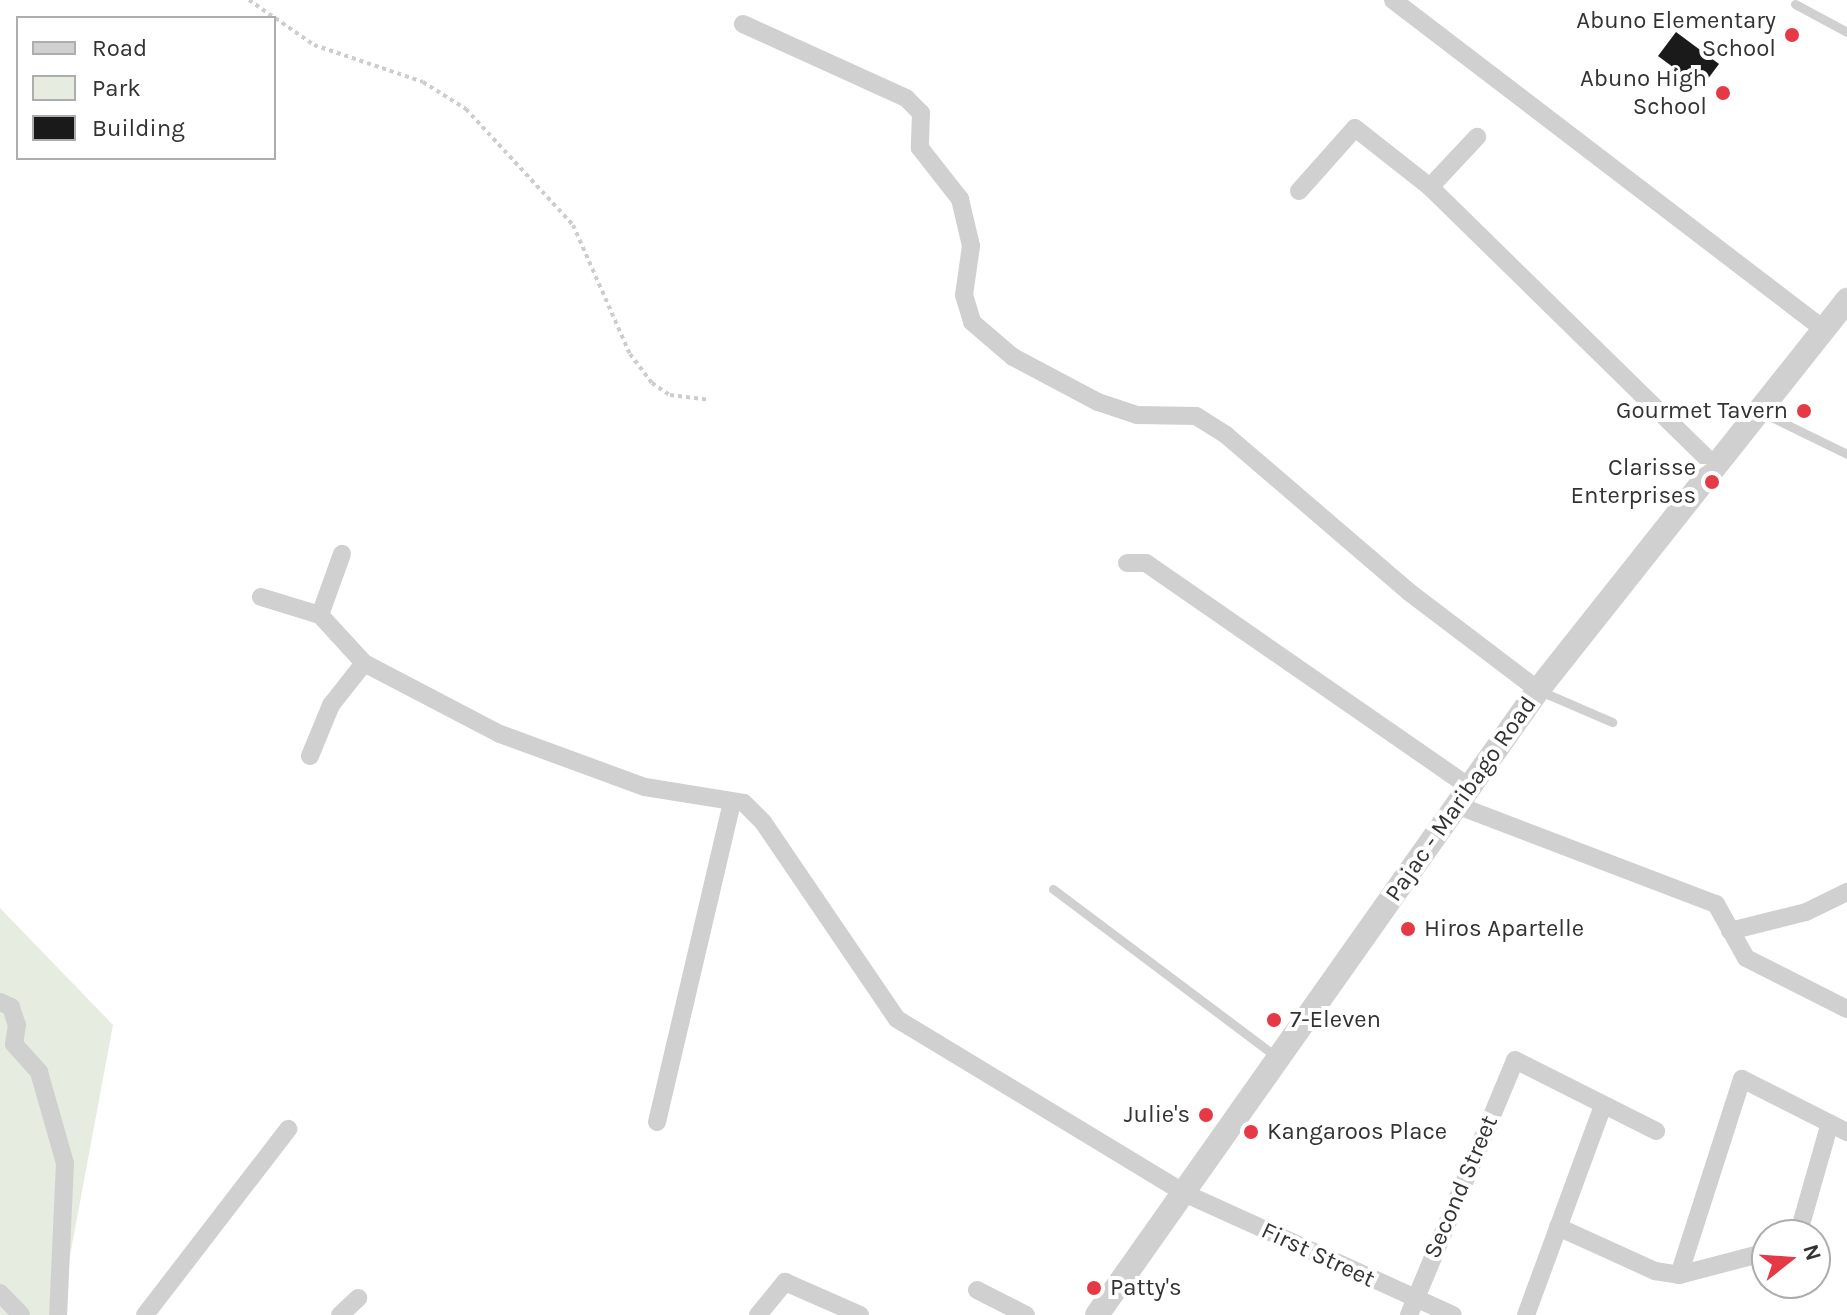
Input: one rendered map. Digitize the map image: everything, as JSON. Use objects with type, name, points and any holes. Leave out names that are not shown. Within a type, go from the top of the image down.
[{"type":"street","points":[[1393,0],[1822,328]]},
{"type":"street","points":[[743,24],[906,98],[921,113],[920,148],[960,199],[971,246],[964,295],[972,322],[1003,348],[1098,402],[1137,415],[1196,416],[1216,428],[1409,592],[1538,690]]},
{"type":"street","points":[[1299,191],[1355,128],[1430,187],[1713,464]]},
{"type":"street","points":[[1430,187],[1477,137]]},
{"type":"street","name":"Pajac - Maribago Road","points":[[1097,1315],[1538,690],[1713,464],[1847,300]]},
{"type":"street","points":[[320,615],[342,554]]},
{"type":"street","points":[[1127,563],[1146,563],[1464,797],[1716,904],[1746,958],[1847,1009]]},
{"type":"street","points":[[261,597],[320,615],[364,663],[500,734],[583,768],[645,787],[732,802],[657,1122]]},
{"type":"street","points":[[310,756],[331,705],[364,663]]},
{"type":"street","name":"First Street","points":[[732,802],[744,803],[763,822],[897,1019],[1184,1193],[1411,1308],[1453,1315]]},
{"type":"street","points":[[1730,931],[1806,912],[1847,892]]},
{"type":"street","points":[[0,1002],[11,1007],[17,1025],[14,1044],[39,1072],[65,1163],[58,1315]]},
{"type":"street","name":"Second Street","points":[[1411,1308],[1515,1060],[1603,1106]]},
{"type":"street","points":[[1679,1275],[1742,1079],[1839,1127],[1804,1219]]},
{"type":"street","points":[[1526,1315],[1603,1106],[1656,1131]]},
{"type":"street","points":[[145,1315],[288,1129]]},
{"type":"street","points":[[1558,1227],[1655,1271],[1679,1275],[1751,1256]]},
{"type":"street","points":[[758,1315],[785,1282],[860,1315]]},
{"type":"street","points":[[977,1290],[1026,1315]]},
{"type":"street","points":[[0,1293],[21,1315]]},
{"type":"street","points":[[340,1315],[358,1298]]},
{"type":"lane","points":[[1795,4],[1847,32]]},
{"type":"lane","points":[[1756,410],[1847,454]]},
{"type":"lane","points":[[1538,690],[1612,722]]},
{"type":"lane","points":[[1053,889],[1278,1058]]},
{"type":"path","points":[[249,0],[272,16]]},
{"type":"path","points":[[276,19],[314,45],[423,82],[466,109],[573,225],[630,354],[652,383],[670,395],[709,400]]},
{"type":"green space","points":[[0,908],[113,1025],[59,1315],[0,1315]]},
{"type":"building","points":[[1676,32],[1719,64],[1701,88],[1658,56]]},
{"type":"place","name":"Abuno Elementary School","points":[[1792,35]]},
{"type":"place","name":"Abuno High School","points":[[1723,93]]},
{"type":"place","name":"Gourmet Tavern","points":[[1804,411]]},
{"type":"place","name":"Clarisse Enterprises","points":[[1712,482]]},
{"type":"place","name":"Hiros Apartelle","points":[[1408,929]]},
{"type":"place","name":"7-Eleven","points":[[1274,1020]]},
{"type":"place","name":"Julie's","points":[[1206,1115]]},
{"type":"place","name":"Kangaroos Place","points":[[1251,1132]]},
{"type":"place","name":"Patty's","points":[[1094,1288]]}]
